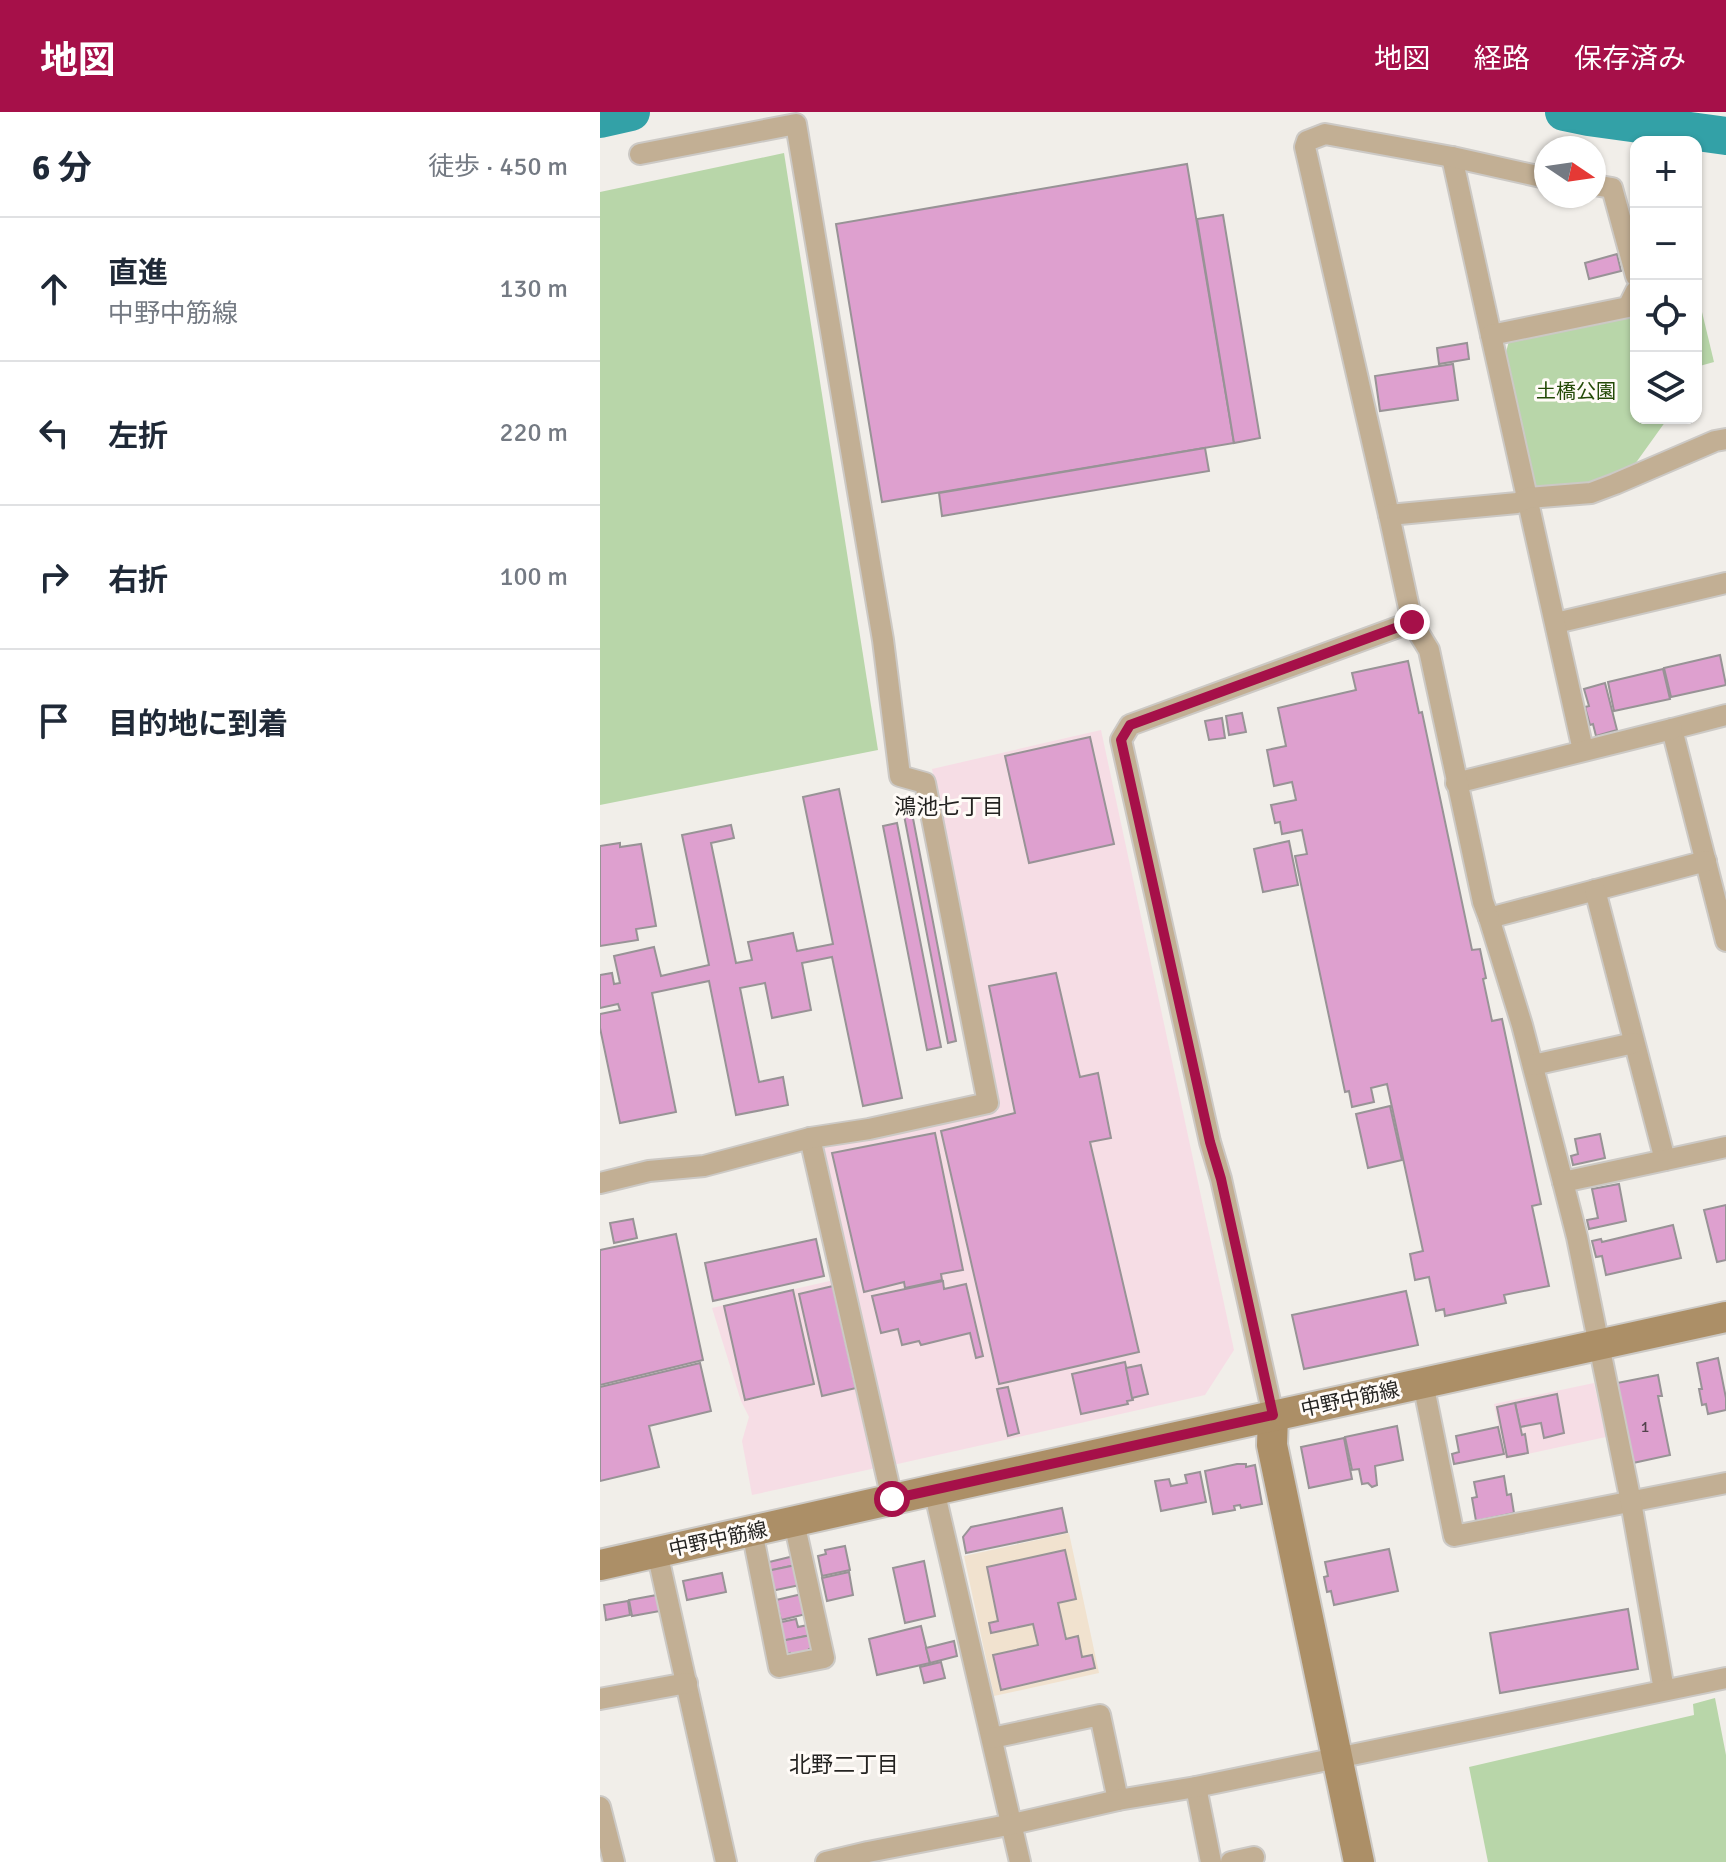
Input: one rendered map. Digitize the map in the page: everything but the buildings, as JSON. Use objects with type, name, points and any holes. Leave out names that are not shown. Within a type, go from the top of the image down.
[{"type":"main road","name":"中野中筋線","points":[[600,1565],[1726,1317]]},
{"type":"main road","points":[[1273,1415],[1272,1445],[1359,1862]]},
{"type":"street","points":[[600,1183],[649,1171],[704,1166],[810,1138],[869,1129],[988,1103],[925,783],[900,776],[883,640],[796,124],[640,154]]},
{"type":"street","points":[[1534,175],[1325,134],[1307,141],[1305,147],[1412,622],[1429,650],[1483,902],[1522,1025],[1577,1237],[1631,1502],[1664,1690]]},
{"type":"street","points":[[1452,157],[1583,750]]},
{"type":"street","points":[[1606,187],[1612,188],[1630,254]]},
{"type":"street","points":[[1491,335],[1628,307],[1630,303]]},
{"type":"street","points":[[1389,515],[1591,493],[1726,439]]},
{"type":"street","points":[[1556,623],[1726,583]]},
{"type":"street","points":[[1273,1415],[1121,740],[1130,725],[1412,622]]},
{"type":"street","points":[[1456,783],[1726,715]]},
{"type":"street","points":[[1672,729],[1726,941]]},
{"type":"street","points":[[1489,918],[1706,861]]},
{"type":"street","points":[[1595,890],[1665,1160]]},
{"type":"street","points":[[1533,1065],[1634,1043]]},
{"type":"street","points":[[810,1138],[892,1499]]},
{"type":"street","points":[[1563,1182],[1726,1147]]},
{"type":"street","points":[[1423,1383],[1454,1536],[1726,1483]]},
{"type":"street","points":[[934,1490],[1020,1862]]},
{"type":"street","points":[[752,1531],[779,1667],[824,1658],[794,1522]]},
{"type":"street","points":[[657,1552],[726,1862]]},
{"type":"street","points":[[826,1862],[1726,1678]]},
{"type":"street","points":[[600,1699],[687,1683]]},
{"type":"street","points":[[992,1738],[1100,1715],[1118,1800]]},
{"type":"street","points":[[1196,1787],[1211,1862]]},
{"type":"street","points":[[600,1807],[614,1862]]},
{"type":"street","points":[[1231,1862],[1254,1857]]},
{"type":"shaded area","points":[[1101,730],[1234,1350],[1205,1395],[893,1465],[817,1142],[864,1138],[998,1111],[932,769]]},
{"type":"shaded area","points":[[834,1280],[876,1468],[752,1495],[742,1441],[749,1417],[741,1401],[712,1308]]},
{"type":"shaded area","points":[[1594,1383],[1606,1437],[1505,1459],[1494,1404]]},
{"type":"shaded area","points":[[1069,1533],[1099,1673],[994,1696],[964,1556]]},
{"type":"green space","points":[[784,153],[878,750],[600,805],[600,192]]},
{"type":"green space","points":[[1702,312],[1714,362],[1702,365]]},
{"type":"green space","name":"土橋公園","points":[[1630,314],[1630,424],[1664,424],[1630,471],[1595,487],[1541,491],[1532,485],[1506,352],[1509,341]]},
{"type":"green space","points":[[1715,1698],[1726,1755],[1726,1862],[1488,1862],[1469,1767],[1694,1715],[1693,1704]]},
{"type":"waterway","points":[[600,119],[631,112]]},
{"type":"waterway","points":[[1564,112],[1726,136]]},
{"type":"district","name":"鴻池七丁目","points":[[949,806]]},
{"type":"district","name":"北野二丁目","points":[[844,1764]]},
{"type":"route","points":[[892,1499],[1273,1415],[1121,740],[1130,725],[1412,622]]}]
